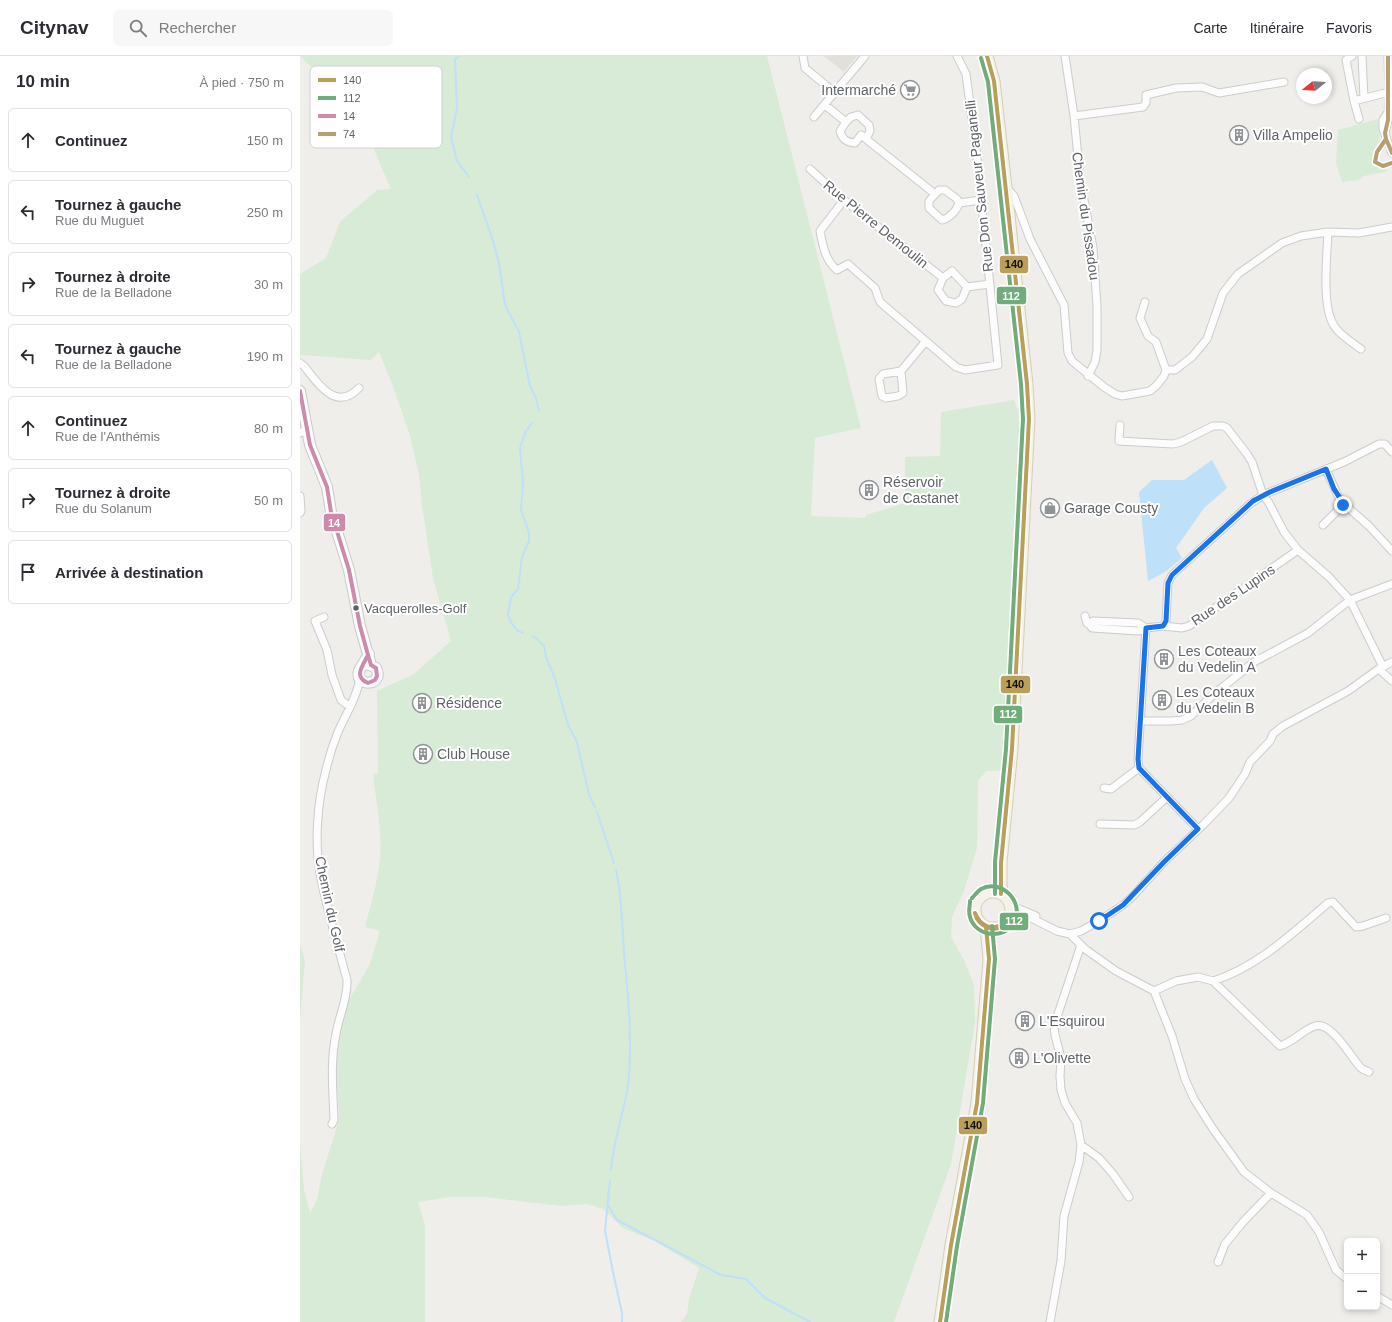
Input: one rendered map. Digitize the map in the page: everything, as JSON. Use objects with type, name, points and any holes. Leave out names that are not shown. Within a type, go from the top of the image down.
[{"type":"main road","points":[[987,56],[994,81],[1027,384],[1029,419],[1012,749],[1001,863],[1002,894],[1008,901],[1010,910],[1005,924],[996,928],[986,927],[977,920],[975,908],[980,898],[990,892],[1001,863]]},
{"type":"main road","points":[[990,892],[1002,894]]},
{"type":"main road","points":[[940,1322],[951,1245],[977,1103],[989,959],[994,938],[1001,926]]},
{"type":"main road","points":[[986,927],[989,959]]},
{"type":"street","points":[[803,56],[806,68],[835,93]]},
{"type":"street","points":[[814,117],[865,56]]},
{"type":"street","name":"Rue Don Sauveur Paganelli","points":[[844,200],[820,230],[824,252],[831,264],[838,270],[848,264],[875,288],[880,302],[956,367],[965,370],[998,365],[966,74],[957,56]]},
{"type":"street","name":"Chemin du Pissadou","points":[[1065,56],[1074,116],[1080,178],[1093,248],[1097,306],[1097,350],[1095,362],[1088,376]]},
{"type":"street","points":[[1352,56],[1346,60],[1359,119]]},
{"type":"street","points":[[1362,56],[1364,98]]},
{"type":"street","points":[[1388,56],[1390,67],[1390,92],[1388,112],[1383,120],[1383,129],[1388,136],[1392,153]]},
{"type":"street","points":[[1074,116],[1143,107],[1146,103],[1146,95],[1176,88],[1202,87],[1219,93],[1284,82]]},
{"type":"street","points":[[1354,101],[1390,92]]},
{"type":"street","points":[[825,105],[846,122]]},
{"type":"street","points":[[866,139],[870,131],[870,125],[858,115],[851,117],[840,131],[841,136],[847,142],[855,143],[861,135],[866,139],[935,194]]},
{"type":"street","name":"Rue Pierre Demoulin","points":[[810,169],[844,200],[943,278]]},
{"type":"street","points":[[1006,187],[1014,196],[1030,239],[1064,305],[1068,353],[1072,361],[1088,376],[1115,394],[1122,396],[1150,391],[1164,376],[1166,370],[1156,342],[1148,336],[1140,318],[1145,302]]},
{"type":"street","points":[[939,190],[945,190],[957,198],[959,203],[957,208],[947,219],[942,220],[929,208],[929,201],[935,194],[939,190]]},
{"type":"street","points":[[959,203],[981,200]]},
{"type":"street","points":[[1166,370],[1175,370],[1192,357],[1207,339],[1223,293],[1238,274],[1282,244],[1300,236],[1328,232],[1359,233],[1392,227]]},
{"type":"street","points":[[1328,232],[1326,276],[1328,310],[1335,327],[1361,349]]},
{"type":"street","points":[[952,270],[967,287],[962,299],[956,303],[946,301],[938,290],[943,278],[952,270]]},
{"type":"street","points":[[967,287],[990,284]]},
{"type":"street","points":[[901,371],[926,341]]},
{"type":"street","points":[[300,363],[332,396],[344,398],[352,395],[358,388]]},
{"type":"street","points":[[300,391],[304,431],[323,476],[329,497],[331,512],[348,564],[360,626],[369,654],[367,666],[359,672],[361,683],[373,682],[378,676],[376,668],[367,666]]},
{"type":"street","points":[[1120,425],[1119,441],[1173,444],[1181,442],[1213,426],[1223,426],[1226,428],[1252,462],[1263,495],[1269,503],[1284,532],[1298,550],[1329,577],[1350,600],[1382,667],[1382,672],[1392,681]]},
{"type":"street","points":[[1163,626],[1166,621],[1168,583],[1172,575],[1250,504],[1263,495],[1326,469],[1379,444],[1385,444],[1392,452]]},
{"type":"street","points":[[1326,469],[1334,489],[1344,504],[1369,526],[1392,551]]},
{"type":"street","points":[[300,496],[300,513]]},
{"type":"street","points":[[1322,525],[1344,504]]},
{"type":"street","name":"Rue des Lupins","points":[[1086,616],[1087,623],[1090,624],[1092,628],[1138,631],[1146,628],[1163,626],[1182,628],[1189,626],[1298,550]]},
{"type":"street","points":[[1140,721],[1182,720],[1191,716],[1242,670],[1254,662],[1308,633],[1350,600],[1392,584]]},
{"type":"street","points":[[324,617],[315,621],[327,650],[332,675],[342,700],[350,707]]},
{"type":"street","points":[[1146,628],[1138,759],[1139,768],[1198,829]]},
{"type":"street","points":[[1010,910],[1035,916],[1057,931],[1070,934],[1081,931],[1123,905],[1229,798],[1245,774],[1250,762],[1270,741],[1273,734],[1283,726],[1348,691],[1382,667],[1392,662]]},
{"type":"street","name":"Chemin du Golf","points":[[332,1124],[334,1120],[332,1080],[333,1054],[336,1033],[347,992],[347,985],[321,878],[318,854],[318,828],[321,796],[326,770],[338,732],[361,683]]},
{"type":"street","points":[[1104,788],[1111,789],[1139,768]]},
{"type":"street","points":[[1100,824],[1134,825],[1140,822],[1167,797]]},
{"type":"street","points":[[1154,991],[1176,981],[1198,977],[1213,980],[1229,976],[1273,948],[1328,903],[1333,902],[1356,927],[1386,918]]},
{"type":"street","points":[[1010,910],[1049,926]]},
{"type":"street","points":[[1070,934],[1081,945],[1116,971],[1154,991],[1172,1036],[1185,1079],[1194,1099],[1244,1172],[1271,1193],[1297,1208],[1307,1216],[1322,1236],[1336,1270],[1344,1277]]},
{"type":"street","points":[[1050,1322],[1061,1261],[1064,1216],[1079,1162],[1081,1145],[1078,1123],[1065,1103],[1062,1090],[1060,1076],[1061,1058],[1054,1026],[1081,945]]},
{"type":"street","points":[[1213,980],[1280,1046],[1288,1044],[1314,1026],[1321,1026],[1329,1030],[1362,1068],[1369,1072]]},
{"type":"street","points":[[1081,1145],[1099,1158],[1129,1197]]},
{"type":"street","points":[[1218,1262],[1225,1244],[1271,1193]]},
{"type":"street","points":[[1380,1298],[1392,1305]]},
{"type":"shaded area","points":[[824,56],[857,56],[844,72]]},
{"type":"green space","points":[[300,56],[767,56],[861,428],[815,438],[811,516],[865,518],[866,515],[905,503],[905,457],[940,456],[941,412],[1014,400],[1024,426],[1006,770],[986,771],[978,781],[977,848],[964,891],[952,917],[951,937],[964,960],[974,985],[975,1023],[951,1164],[894,1322],[681,1322],[687,1314],[689,1299],[699,1268],[655,1241],[623,1228],[603,1209],[587,1204],[561,1206],[485,1197],[450,1197],[418,1202],[425,1226],[425,1322],[300,1322],[300,1144],[304,1189],[310,1213],[317,1200],[322,1174],[339,1117],[336,1064],[337,1044],[340,1030],[345,1011],[352,995],[370,964],[380,931],[365,927],[376,884],[380,857],[379,826],[373,774],[378,773],[377,691],[414,674],[451,641],[433,578],[419,475],[410,436],[393,386],[379,352],[371,360],[300,355],[300,274],[326,258],[340,222],[377,190],[391,189],[373,148],[442,148],[442,66],[310,66]]},
{"type":"green space","points":[[1378,119],[1380,141],[1374,155],[1373,163],[1389,171],[1364,176],[1359,180],[1342,182],[1336,163],[1338,130]]},
{"type":"green space","points":[[300,944],[305,961],[300,1021]]},
{"type":"water","points":[[1212,460],[1227,488],[1204,508],[1176,548],[1182,558],[1165,572],[1148,581],[1139,492],[1152,480],[1184,480]]},
{"type":"waterway","points":[[459,56],[455,60],[457,108],[451,137],[457,161],[469,177]]},
{"type":"waterway","points":[[477,195],[499,263],[505,305],[519,332],[530,386],[536,398],[539,411]]},
{"type":"waterway","points":[[523,633],[518,631],[512,624],[508,615],[511,597],[518,589],[522,557],[529,541],[529,533],[521,510],[523,482],[520,448],[526,431],[532,423]]},
{"type":"waterway","points":[[532,636],[544,646],[546,657],[555,679],[568,725],[577,742],[589,795],[595,807]]},
{"type":"waterway","points":[[597,812],[614,863]]},
{"type":"waterway","points":[[611,1170],[614,1147],[625,1101],[630,1062],[630,1031],[621,901],[616,870]]},
{"type":"waterway","points":[[610,1180],[605,1231],[622,1313],[622,1322]]},
{"type":"waterway","points":[[608,1205],[617,1220],[721,1275],[746,1279],[765,1298],[810,1322]]},
{"type":"transit line","name":"140","points":[[987,56],[994,81],[1027,384],[1029,419],[1012,749],[1001,863],[1001,894]]},
{"type":"transit line","name":"74","points":[[1388,56],[1388,120],[1385,133],[1392,153]]},
{"type":"transit line","name":"112","points":[[981,58],[988,82],[1021,384],[1023,419],[1006,749],[995,862],[995,894]]},
{"type":"transit line","name":"74","points":[[1386,139],[1377,152],[1375,162],[1383,166],[1392,163]]},
{"type":"transit line","name":"14","points":[[300,391],[310,445],[327,487],[331,512],[349,570],[360,626],[368,655]]},
{"type":"transit line","name":"14","points":[[368,655],[371,665],[376,668],[377,676],[375,680],[368,683],[361,678],[360,674],[360,670],[368,655]]},
{"type":"transit line","name":"112","points":[[970,901],[970,917],[973,923],[983,932],[990,934],[1004,932],[1014,922],[1017,914],[1014,900],[1003,889],[989,886],[981,889],[972,898]]},
{"type":"transit line","name":"140","points":[[975,913],[980,921],[987,926],[995,927],[1004,924]]},
{"type":"transit line","name":"140","points":[[975,913],[979,922],[987,927],[996,928],[1004,924]]},
{"type":"transit line","name":"112","points":[[946,1322],[957,1246],[983,1103],[995,959],[992,926]]},
{"type":"transit line","name":"140","points":[[940,1322],[951,1245],[977,1103],[989,959],[986,927]]},
{"type":"place","name":"Intermarché","points":[[910,90]]},
{"type":"place","name":"Villa Ampelio","points":[[1239,135]]},
{"type":"place","name":"Réservoir de Castanet","points":[[869,490]]},
{"type":"place","name":"Garage Cousty","points":[[1050,508]]},
{"type":"place","name":"Vacquerolles-Golf","points":[[356,608]]},
{"type":"place","name":"Les Coteaux du Vedelin A","points":[[1164,659]]},
{"type":"place","name":"Les Coteaux du Vedelin B","points":[[1162,700]]},
{"type":"place","name":"Résidence","points":[[422,703]]},
{"type":"place","name":"Club House","points":[[423,754]]},
{"type":"place","name":"L'Esquirou","points":[[1025,1021]]},
{"type":"place","name":"L'Olivette","points":[[1019,1058]]},
{"type":"route","points":[[1099,921],[1132,897],[1164,862],[1198,829],[1139,768],[1138,759],[1146,628],[1163,626],[1166,621],[1168,583],[1172,575],[1253,501],[1263,495],[1326,469],[1334,489],[1344,504],[1343,505]]}]
